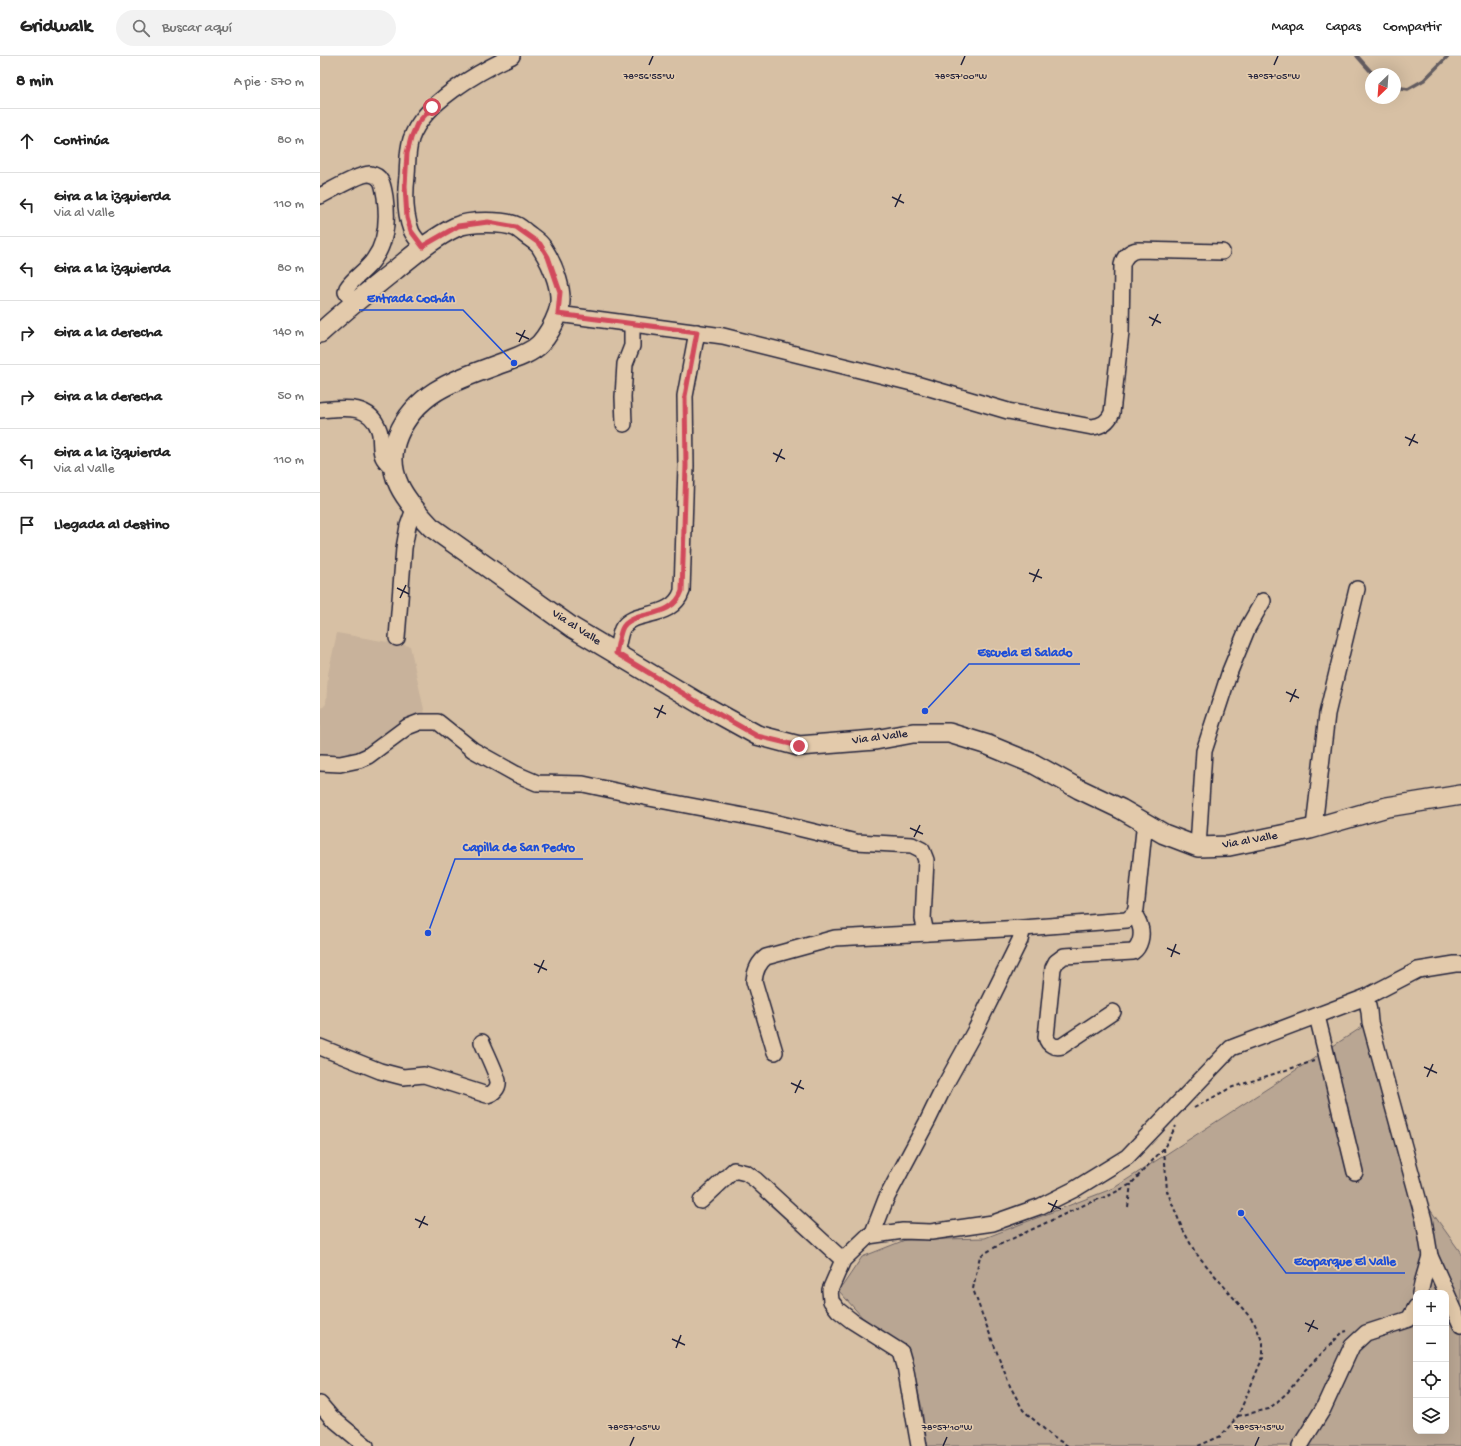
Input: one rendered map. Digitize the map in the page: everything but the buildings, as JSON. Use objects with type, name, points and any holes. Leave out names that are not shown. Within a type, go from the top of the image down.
[{"type":"main road","name":"Via al Valle","points":[[320,333],[423,246],[458,226],[488,222],[516,227],[540,244],[548,257],[560,292],[558,314],[551,328],[539,344],[523,356],[454,381],[428,395],[410,414],[398,436],[392,460],[400,487],[414,509],[431,526],[573,628],[757,736],[799,746],[875,740],[913,734],[949,733],[988,745],[1034,764],[1079,789],[1121,809],[1164,834],[1198,846],[1229,846],[1276,837],[1387,807],[1461,795]]},
{"type":"street","points":[[423,247],[411,231],[407,218],[405,186],[407,153],[417,124],[432,107],[453,90],[486,68],[512,56]]},
{"type":"street","points":[[320,196],[366,174],[378,177],[383,182],[386,225],[383,239],[374,260],[347,288],[346,292],[354,303]]},
{"type":"street","points":[[558,314],[722,336],[916,384],[1008,411],[1098,426],[1110,418],[1113,408],[1121,332],[1122,265],[1125,258],[1130,252],[1138,250],[1222,252]]},
{"type":"street","points":[[624,424],[623,397],[625,364],[632,346],[632,324]]},
{"type":"street","points":[[616,653],[622,628],[633,619],[670,608],[679,599],[682,591],[686,466],[685,396],[697,332]]},
{"type":"street","points":[[320,410],[350,407],[369,416],[380,431],[383,459],[395,471]]},
{"type":"street","points":[[397,638],[404,548],[408,526],[414,509]]},
{"type":"street","points":[[1314,827],[1327,714],[1357,589]]},
{"type":"street","points":[[1198,846],[1204,752],[1230,671],[1248,627],[1263,602]]},
{"type":"street","points":[[320,763],[340,764],[359,760],[368,756],[407,727],[420,722],[438,722],[472,750],[516,774],[537,783],[583,784],[765,820],[856,842],[912,845],[922,850],[926,860],[923,918],[926,933]]},
{"type":"street","points":[[775,1052],[754,981],[756,969],[759,963],[766,957],[835,938],[1124,921],[1134,914],[1136,909],[1144,830],[1147,825]]},
{"type":"street","points":[[1113,1012],[1062,1046],[1052,1046],[1047,1040],[1046,1037],[1053,968],[1056,962],[1064,956],[1132,952],[1138,948],[1140,942],[1140,926],[1134,914]]},
{"type":"street","points":[[872,1235],[886,1199],[976,1029],[1020,940],[1023,928]]},
{"type":"street","points":[[919,1446],[905,1366],[901,1352],[865,1328],[852,1322],[838,1310],[831,1301],[830,1290],[843,1260],[868,1236],[903,1231],[931,1232],[993,1223],[1041,1206],[1075,1190],[1127,1157],[1231,1048],[1366,997],[1418,970],[1461,964]]},
{"type":"street","points":[[1366,997],[1370,1022],[1424,1220],[1430,1256],[1461,1325]]},
{"type":"street","points":[[1317,1016],[1355,1172]]},
{"type":"street","points":[[320,1047],[380,1071],[403,1077],[424,1075],[487,1095],[496,1089],[498,1082],[482,1042]]},
{"type":"street","points":[[701,1201],[734,1170],[746,1173],[756,1180],[843,1260]]},
{"type":"street","points":[[1421,1290],[1430,1256]]},
{"type":"street","points":[[1300,1446],[1323,1409],[1352,1346],[1366,1333],[1409,1319],[1413,1312]]},
{"type":"street","points":[[320,1404],[331,1417],[366,1446]]},
{"type":"path","points":[[1188,1112],[1200,1103],[1230,1088],[1327,1056]]},
{"type":"path","points":[[1068,1446],[1053,1437],[1023,1410],[1010,1386],[974,1289],[980,1256],[999,1245],[1131,1184],[1164,1148],[1178,1122]]},
{"type":"path","points":[[1164,1148],[1167,1190],[1182,1228],[1195,1252],[1254,1322],[1263,1344],[1263,1357],[1238,1416],[1221,1436],[1198,1446]]},
{"type":"path","points":[[1128,1207],[1131,1184]]},
{"type":"path","points":[[1238,1416],[1268,1409],[1288,1392],[1306,1370],[1343,1332],[1361,1329],[1366,1333]]},
{"type":"shaded area","points":[[337,633],[410,646],[425,714],[373,752],[320,760],[320,710],[326,704],[328,674]]},
{"type":"shaded area","points":[[1370,1022],[1414,1187],[1461,1253],[1461,1446],[926,1446],[922,1408],[908,1351],[862,1317],[839,1291],[862,1257],[905,1240],[985,1238],[1114,1188]]},
{"type":"waterway","points":[[1357,56],[1368,68]]},
{"type":"waterway","points":[[1401,88],[1408,89],[1424,80],[1448,56]]},
{"type":"place","name":"Entrada Cochán","points":[[514,363]]},
{"type":"place","name":"Escuela El Salado","points":[[925,711]]},
{"type":"place","name":"Capilla de San Pedro","points":[[428,933]]},
{"type":"place","name":"Ecoparque El Valle","points":[[1241,1213]]},
{"type":"route","points":[[432,107],[417,124],[407,153],[405,186],[407,218],[411,231],[423,247],[458,226],[488,222],[516,227],[540,244],[548,257],[560,292],[558,314],[697,332],[685,396],[686,466],[682,591],[679,599],[670,608],[633,619],[622,628],[616,653],[757,736],[799,746]]}]
